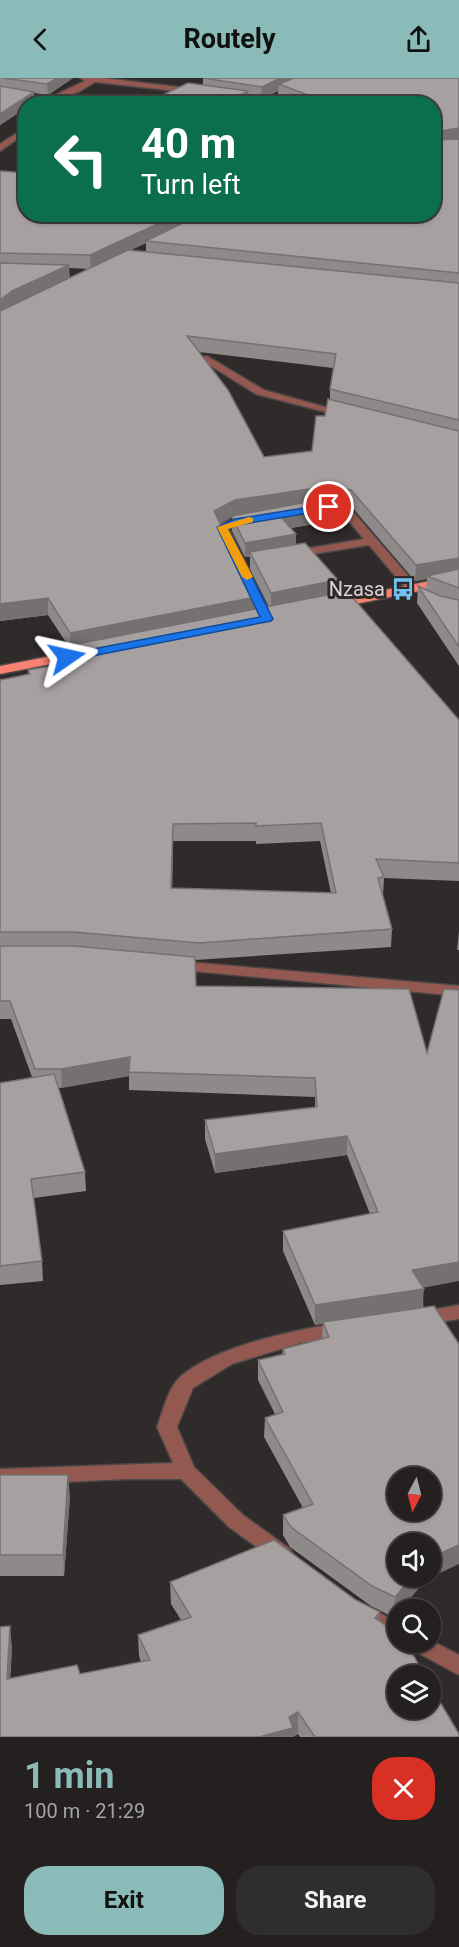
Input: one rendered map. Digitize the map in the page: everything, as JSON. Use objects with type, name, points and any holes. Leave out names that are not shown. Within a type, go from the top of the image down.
[{"type":"main road","points":[[324,607],[459,579]]},
{"type":"main road","points":[[408,589],[424,598]]},
{"type":"main road","points":[[0,670],[105,650]]},
{"type":"street","points":[[53,96],[77,89],[90,79],[207,93]]},
{"type":"street","points":[[219,94],[231,96]]},
{"type":"street","points":[[0,148],[18,135]]},
{"type":"street","points":[[207,359],[260,392],[357,416]]},
{"type":"street","points":[[318,509],[329,507],[345,509],[408,589]]},
{"type":"street","points":[[259,518],[222,527],[246,563],[267,619]]},
{"type":"street","points":[[285,556],[372,541]]},
{"type":"street","points":[[157,964],[459,991]]},
{"type":"street","points":[[402,1321],[459,1312]]},
{"type":"street","points":[[300,1568],[236,1521],[186,1471],[167,1427],[176,1401],[186,1383],[225,1359],[300,1336],[357,1328]]},
{"type":"street","points":[[0,1477],[127,1471],[186,1471]]},
{"type":"street","points":[[354,1607],[387,1626]]},
{"type":"street","points":[[436,1653],[459,1666]]},
{"type":"building","points":[[3,78],[57,78],[47,84]]},
{"type":"building","points":[[203,78],[280,78],[262,87]]},
{"type":"building","points":[[294,78],[459,78],[459,128],[441,131],[441,96],[310,96],[279,84]]},
{"type":"building","points":[[188,83],[248,91],[238,96],[161,96]]},
{"type":"building","points":[[0,86],[34,92],[28,96],[18,96],[18,102],[0,114]]},
{"type":"building","points":[[459,139],[459,273],[146,241],[185,222],[441,222],[441,140]]},
{"type":"building","points":[[0,171],[18,172],[18,222],[162,222],[90,255],[0,253]]},
{"type":"building","points":[[128,250],[459,283],[459,420],[330,389],[336,354],[187,336],[228,390],[264,457],[312,451],[316,416],[325,416],[328,399],[459,431],[459,558],[416,565],[351,490],[329,486],[235,500],[214,511],[256,597],[70,633],[48,598],[0,604],[0,311]]},
{"type":"building","points":[[0,263],[69,265],[12,291],[0,300]]},
{"type":"building","points":[[329,498],[340,500],[344,504],[280,516],[296,534],[245,543],[232,516]]},
{"type":"building","points":[[305,543],[338,580],[271,593],[250,552]]},
{"type":"building","points":[[459,569],[459,588],[427,576]]},
{"type":"building","points":[[418,586],[440,596],[459,600],[459,647]]},
{"type":"building","points":[[347,591],[459,720],[459,863],[376,859],[384,877],[378,878],[392,929],[199,943],[74,932],[0,932],[0,680],[30,674],[28,670],[88,660],[77,644]],"holes":[[[256,823],[256,826],[321,823],[336,893],[171,888],[173,824]]]},
{"type":"building","points":[[0,946],[74,946],[195,957],[196,986],[409,989],[427,1053],[444,989],[459,990],[459,1262],[412,1270],[424,1289],[315,1305],[283,1231],[378,1212],[347,1136],[215,1154],[205,1120],[317,1107],[315,1078],[129,1072],[130,1057],[61,1069],[35,1069],[10,1001],[0,1001]]},
{"type":"building","points":[[54,1074],[85,1172],[31,1179],[42,1261],[0,1266],[0,1083]]},
{"type":"building","points":[[434,1306],[459,1344],[459,1545],[441,1553],[441,1533],[387,1533],[387,1587],[404,1587],[395,1597],[372,1586],[291,1527],[283,1515],[313,1504],[265,1418],[283,1412],[258,1360],[285,1354],[283,1349],[329,1337],[323,1322]]},
{"type":"building","points":[[0,1475],[68,1475],[63,1555],[0,1555]]},
{"type":"building","points":[[274,1540],[356,1600],[380,1612],[375,1618],[387,1626],[387,1653],[412,1653],[419,1665],[387,1665],[387,1719],[441,1719],[441,1704],[459,1737],[315,1737],[298,1712],[289,1717],[293,1728],[259,1737],[0,1737],[0,1627],[10,1626],[7,1679],[77,1665],[80,1674],[150,1660],[138,1635],[191,1617],[170,1582]]},
{"type":"slow traffic","points":[[247,577],[222,527],[249,520]]},
{"type":"place","name":"Nzasa","points":[[403,589]]},
{"type":"route","points":[[67,657],[267,619],[222,527],[235,522],[329,507]]}]
